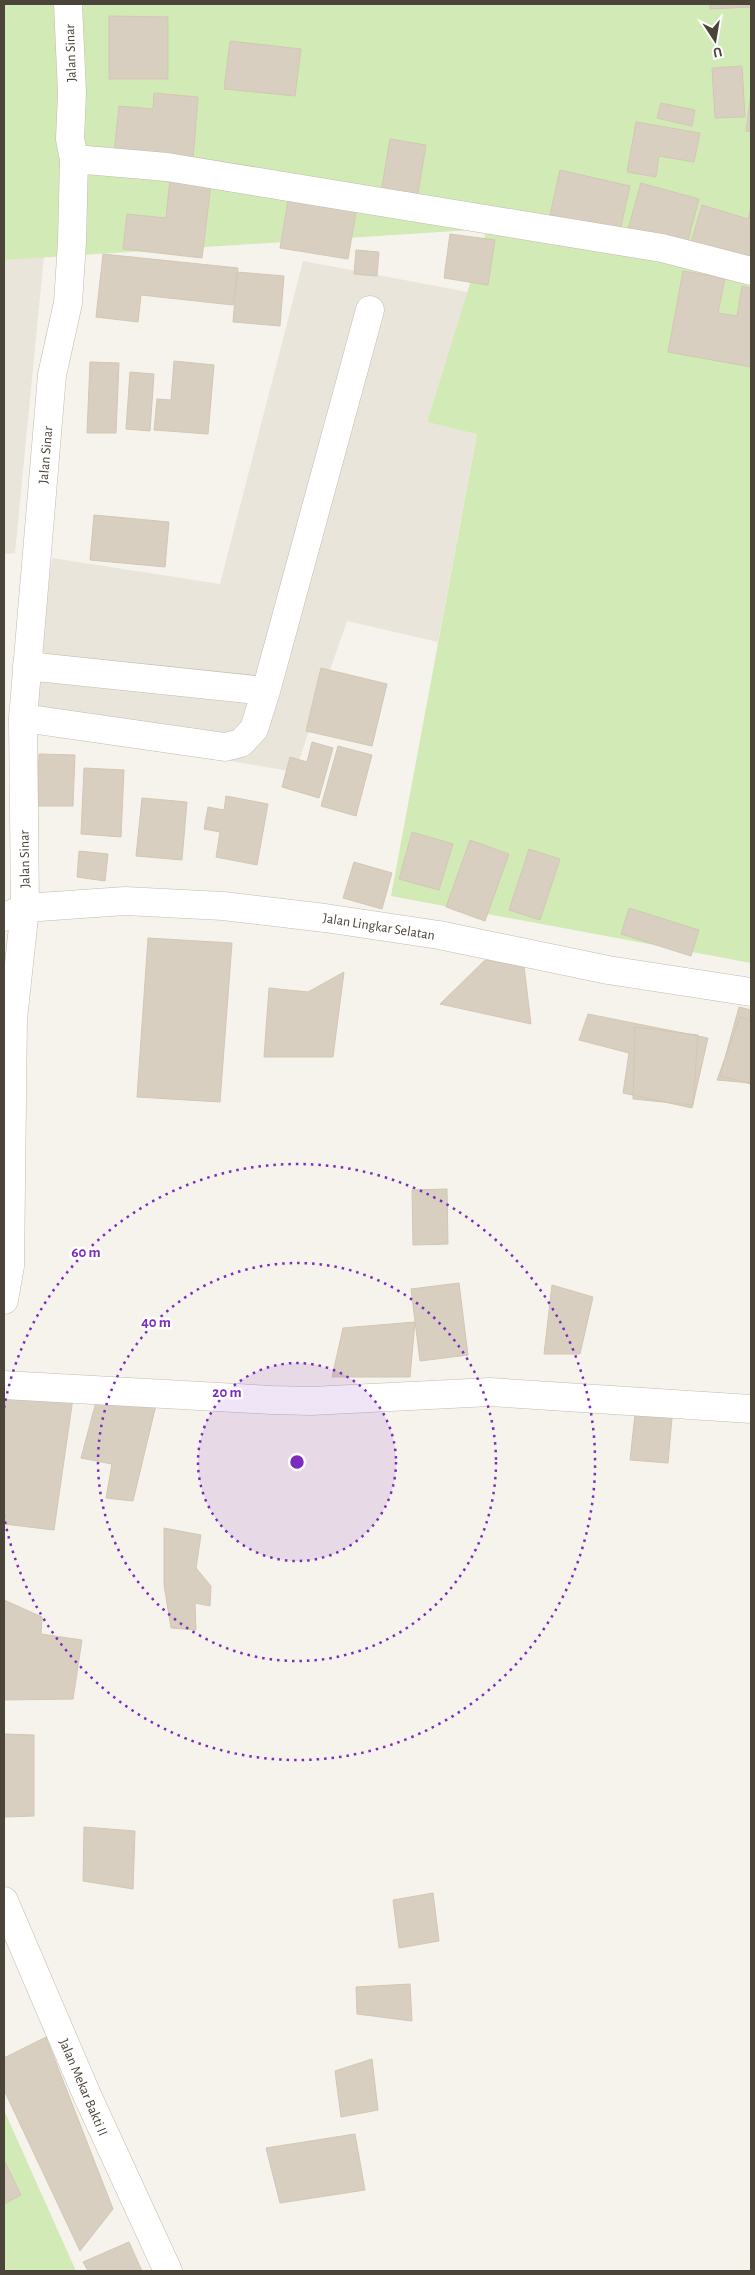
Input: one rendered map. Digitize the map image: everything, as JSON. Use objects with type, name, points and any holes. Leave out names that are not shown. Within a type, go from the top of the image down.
[{"type":"street","name":"Jalan Sinar","points":[[14,912],[23,718],[52,375],[68,303],[74,159],[70,139],[72,93],[68,4]]},
{"type":"street","points":[[74,159],[167,167],[662,248],[751,271]]},
{"type":"street","points":[[23,718],[225,747],[241,742],[254,729],[370,310]]},
{"type":"street","points":[[27,666],[266,691]]},
{"type":"street","name":"Jalan Lingkar Selatan","points":[[14,912],[125,901],[224,906],[325,918],[439,935],[608,970],[751,992]]},
{"type":"street","points":[[4,1300],[7,1266],[14,912]]},
{"type":"street","points":[[4,1385],[311,1401],[490,1392],[751,1409]]},
{"type":"street","name":"Jalan Mekar Bakti II","points":[[4,1900],[91,2104],[168,2271]]},
{"type":"shaded area","points":[[44,256],[15,553],[4,554],[4,260]]},
{"type":"shaded area","points":[[303,261],[468,292],[427,422],[477,433],[438,642],[347,621],[295,772],[31,727],[52,558],[220,584]]},
{"type":"green space","points":[[4,4],[751,4],[751,963],[391,896],[477,434],[427,422],[487,229],[4,260]]},
{"type":"green space","points":[[4,2110],[76,2271],[4,2271]]},
{"type":"building","points":[[710,4],[751,4],[751,7],[710,9]]},
{"type":"building","points":[[109,16],[168,17],[168,79],[109,79]]},
{"type":"building","points":[[230,41],[301,49],[295,96],[224,89]]},
{"type":"building","points":[[742,66],[745,117],[715,118],[712,68]]},
{"type":"building","points":[[154,93],[198,97],[193,160],[114,153],[119,106],[153,109]]},
{"type":"building","points":[[751,94],[751,132],[746,131]]},
{"type":"building","points":[[661,103],[695,110],[692,126],[657,118]]},
{"type":"building","points":[[636,122],[700,133],[694,162],[659,156],[656,177],[627,172]]},
{"type":"building","points":[[390,139],[426,145],[417,199],[381,192]]},
{"type":"building","points":[[560,170],[630,186],[620,231],[550,215]]},
{"type":"building","points":[[170,179],[211,184],[202,258],[123,249],[127,214],[166,218]]},
{"type":"building","points":[[641,183],[699,199],[687,244],[628,229]]},
{"type":"building","points":[[289,195],[357,207],[348,259],[280,248]]},
{"type":"building","points":[[702,205],[748,219],[751,207],[751,264],[690,246]]},
{"type":"building","points":[[450,234],[495,240],[488,285],[444,278]]},
{"type":"building","points":[[356,250],[379,252],[377,276],[354,274]]},
{"type":"building","points":[[103,254],[238,268],[233,305],[141,295],[138,322],[96,317]]},
{"type":"building","points":[[683,271],[725,278],[718,313],[737,316],[742,286],[751,288],[751,367],[668,352]]},
{"type":"building","points":[[237,272],[284,276],[280,326],[233,322]]},
{"type":"building","points":[[174,361],[214,365],[208,434],[154,430],[157,399],[171,400]]},
{"type":"building","points":[[90,362],[119,363],[116,433],[87,433]]},
{"type":"building","points":[[130,372],[154,374],[150,431],[126,429]]},
{"type":"building","points":[[94,515],[169,522],[165,567],[90,560]]},
{"type":"building","points":[[321,668],[387,684],[372,746],[306,731]]},
{"type":"building","points":[[312,742],[333,748],[319,798],[282,787],[290,757],[307,762]]},
{"type":"building","points":[[338,746],[372,755],[356,816],[321,806]]},
{"type":"building","points":[[39,754],[75,755],[73,806],[37,806]]},
{"type":"building","points":[[84,768],[124,770],[121,837],[81,834]]},
{"type":"building","points":[[226,796],[268,804],[257,865],[216,857],[220,832],[204,829],[208,807],[224,810]]},
{"type":"building","points":[[142,798],[187,802],[182,860],[136,856]]},
{"type":"building","points":[[412,832],[453,844],[439,890],[399,879]]},
{"type":"building","points":[[470,840],[509,854],[485,921],[446,907]]},
{"type":"building","points":[[529,849],[560,859],[540,920],[509,910]]},
{"type":"building","points":[[79,851],[108,854],[105,881],[77,877]]},
{"type":"building","points":[[354,862],[392,873],[382,909],[343,898]]},
{"type":"building","points":[[629,908],[699,930],[691,956],[621,934]]},
{"type":"building","points":[[148,938],[232,943],[220,1102],[137,1097]]},
{"type":"building","points":[[485,960],[524,966],[531,1024],[440,1004]]},
{"type":"building","points":[[344,972],[333,1057],[264,1057],[269,988],[308,992]]},
{"type":"building","points":[[739,1007],[751,1010],[751,1084],[720,1076]]},
{"type":"building","points":[[588,1014],[708,1038],[692,1108],[623,1093],[629,1053],[579,1040]]},
{"type":"building","points":[[740,1017],[751,1021],[751,1083],[717,1080]]},
{"type":"building","points":[[635,1027],[698,1035],[693,1105],[633,1099]]},
{"type":"building","points":[[447,1189],[448,1244],[413,1245],[412,1190]]},
{"type":"building","points":[[459,1283],[468,1355],[420,1361],[411,1289]]},
{"type":"building","points":[[552,1285],[593,1297],[580,1354],[544,1354]]},
{"type":"building","points":[[415,1322],[410,1377],[332,1377],[343,1328]]},
{"type":"building","points":[[4,1392],[73,1398],[54,1530],[4,1524]]},
{"type":"building","points":[[97,1398],[156,1405],[133,1501],[106,1498],[112,1464],[81,1458]]},
{"type":"building","points":[[635,1414],[672,1418],[668,1463],[630,1460]]},
{"type":"building","points":[[164,1528],[201,1535],[196,1568],[211,1586],[210,1606],[195,1603],[196,1630],[171,1628],[164,1585]]},
{"type":"building","points":[[4,1600],[42,1617],[41,1634],[82,1640],[73,1699],[4,1700]]},
{"type":"building","points":[[4,1734],[34,1735],[34,1816],[4,1817]]},
{"type":"building","points":[[84,1827],[135,1831],[133,1889],[83,1881]]},
{"type":"building","points":[[433,1893],[439,1941],[399,1948],[393,1900]]},
{"type":"building","points":[[410,1984],[412,2021],[357,2014],[356,1987]]},
{"type":"building","points":[[46,2037],[113,2209],[80,2251],[4,2090],[4,2058]]},
{"type":"building","points":[[372,2059],[378,2110],[341,2117],[335,2071]]},
{"type":"building","points":[[355,2134],[365,2190],[280,2203],[266,2148]]},
{"type":"building","points":[[4,2163],[21,2195],[4,2204]]},
{"type":"building","points":[[129,2242],[142,2271],[88,2271],[83,2262]]}]
